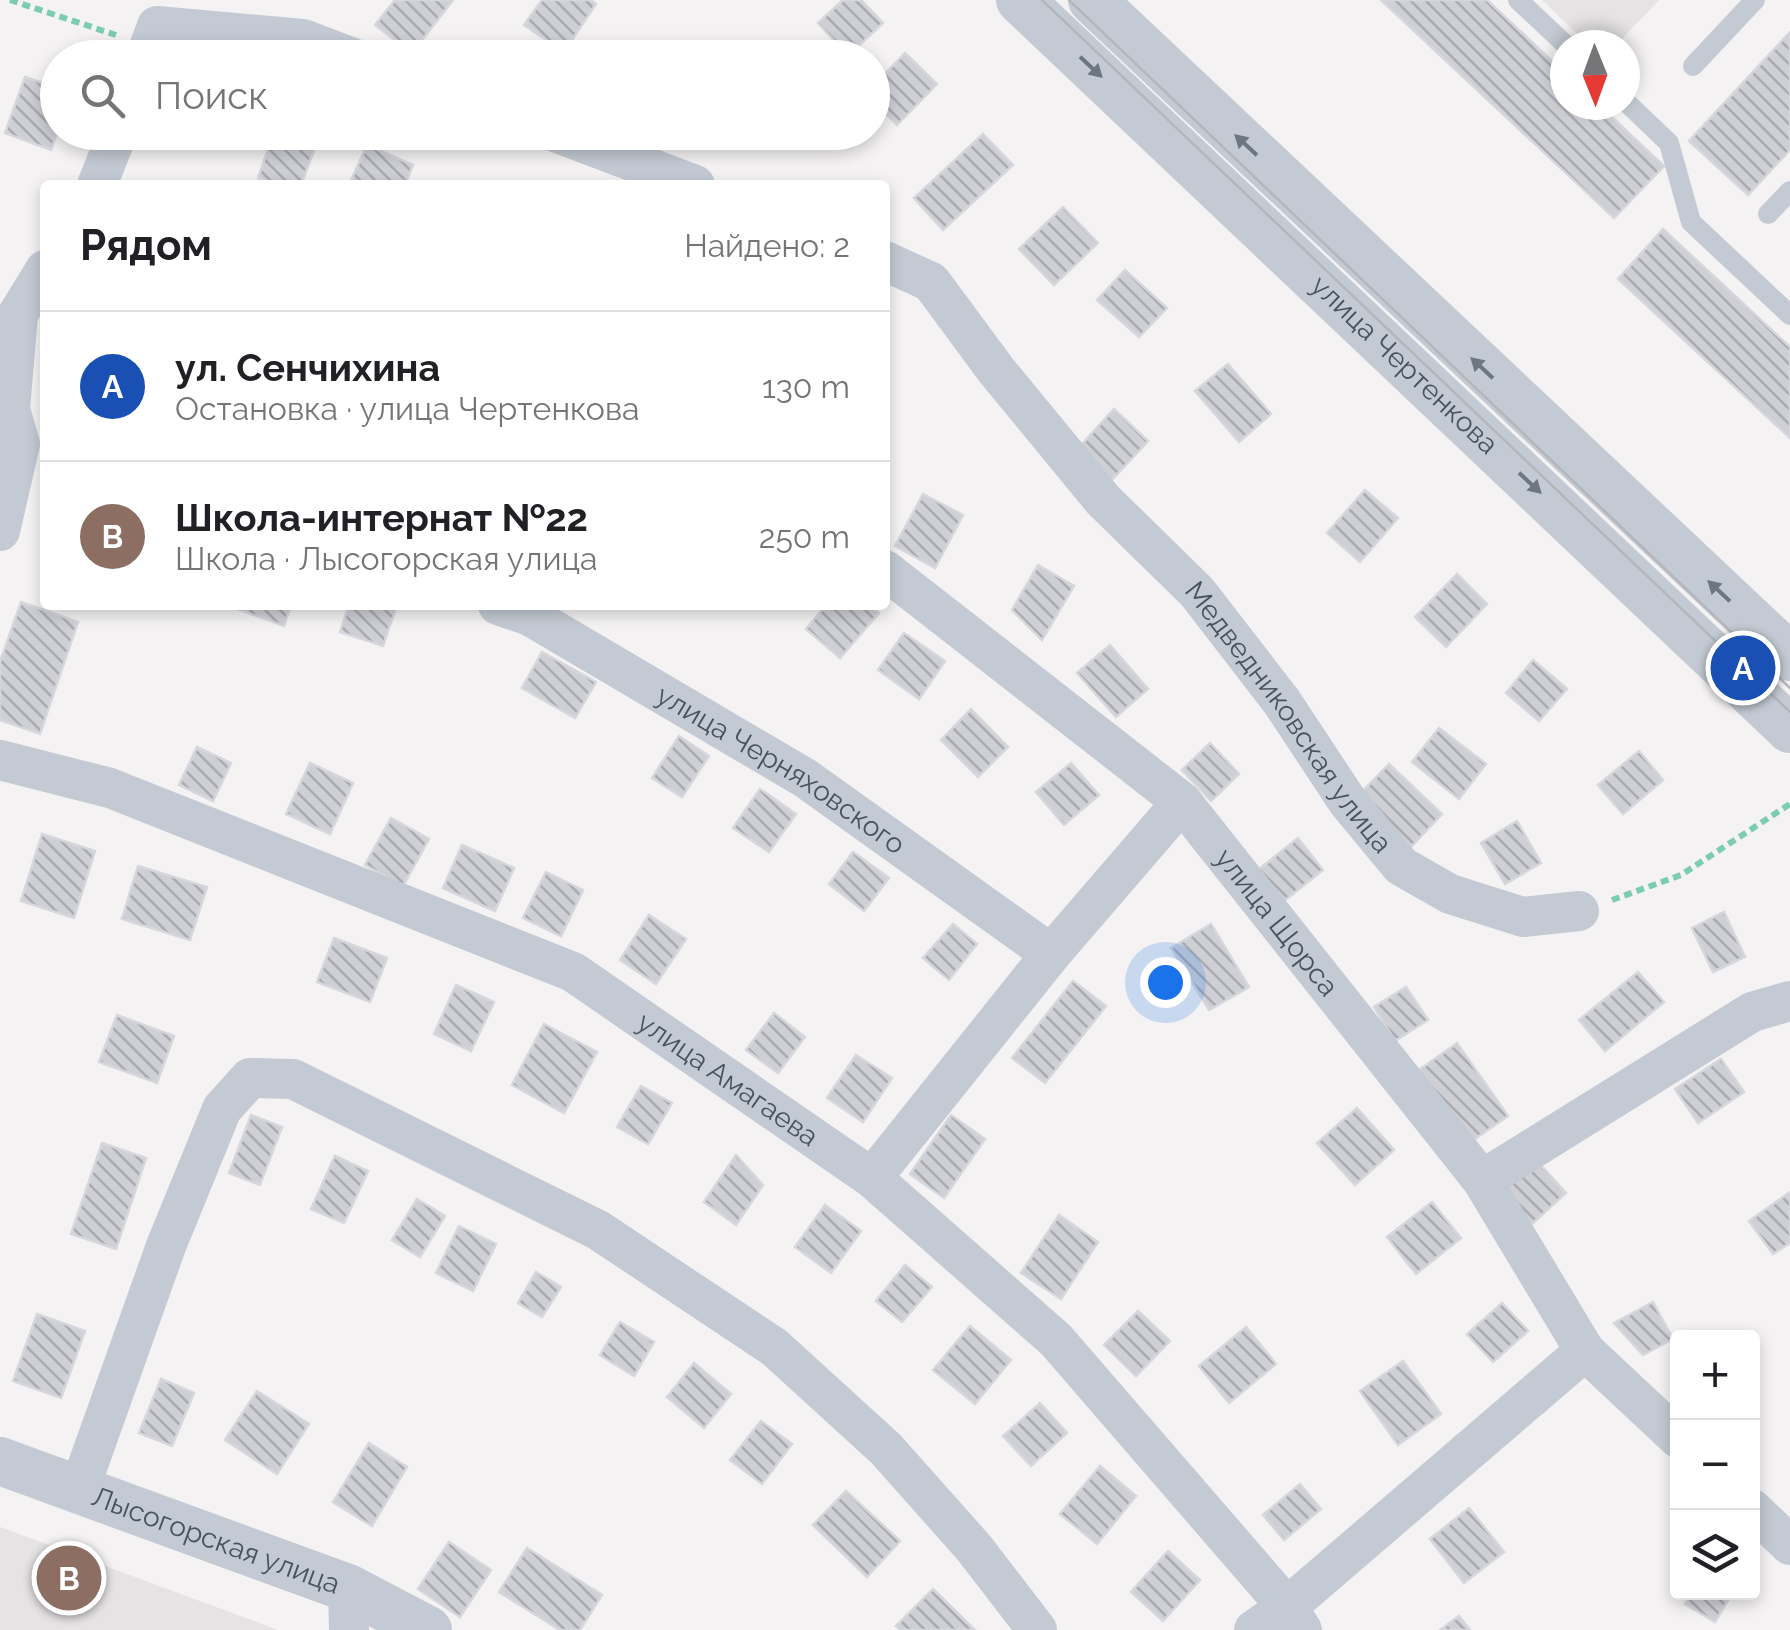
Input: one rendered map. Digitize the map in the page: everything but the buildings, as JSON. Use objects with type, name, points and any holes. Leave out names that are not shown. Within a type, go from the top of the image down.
[{"type":"street","name":"улица Чертенкова","points":[[1020,0],[1790,729]]},
{"type":"street","name":"улица Чертенкова","points":[[1092,0],[1790,658]]},
{"type":"street","points":[[252,40],[306,40]]},
{"type":"street","points":[[109,180],[114,150]]},
{"type":"street","points":[[602,150],[682,180]]},
{"type":"street","name":"Медведниковская улица","points":[[890,263],[931,282],[996,370],[1103,500],[1197,592],[1282,702],[1348,802],[1401,866],[1450,894],[1523,917],[1579,912]]},
{"type":"street","points":[[0,531],[22,444],[10,410],[9,299],[40,274]]},
{"type":"street","name":"улица Щорса","points":[[890,574],[1182,802],[1482,1180],[1585,1351],[1670,1431]]},
{"type":"street","name":"улица Черняховского","points":[[513,610],[530,616],[805,778],[1051,954]]},
{"type":"street","name":"улица Амагаева","points":[[0,760],[110,788],[573,972],[872,1178],[1056,1340],[1294,1619]]},
{"type":"street","points":[[872,1178],[1051,954],[1182,802]]},
{"type":"street","points":[[1482,1180],[1752,1012],[1790,1001]]},
{"type":"street","points":[[79,1490],[166,1246],[222,1109],[250,1078],[293,1079],[598,1230],[774,1347],[886,1449],[974,1548],[1037,1630]]},
{"type":"street","points":[[1254,1630],[1294,1619],[1585,1351]]},
{"type":"street","name":"Лысогорская улица","points":[[0,1462],[79,1490],[349,1609],[428,1630]]},
{"type":"street","points":[[1753,1510],[1790,1546]]},
{"type":"lane","points":[[1518,0],[1550,30]]},
{"type":"lane","points":[[1693,66],[1755,0]]},
{"type":"lane","points":[[1640,115],[1669,143],[1691,222],[1790,315]]},
{"type":"lane","points":[[1768,214],[1790,191]]},
{"type":"path","points":[[10,0],[141,40]]},
{"type":"path","points":[[1579,912],[1682,874],[1790,804]]},
{"type":"shaded area","points":[[1542,0],[1659,0],[1630,30],[1573,30]]},
{"type":"shaded area","points":[[0,1527],[278,1630],[0,1630]]},
{"type":"tram line","points":[[1042,0],[1790,712]]},
{"type":"tram line","points":[[1069,0],[1790,688]]},
{"type":"place","name":"ул. Сенчихина","points":[[1743,668]]},
{"type":"place","name":"Школа-интернат №22","points":[[69,1578]]}]
